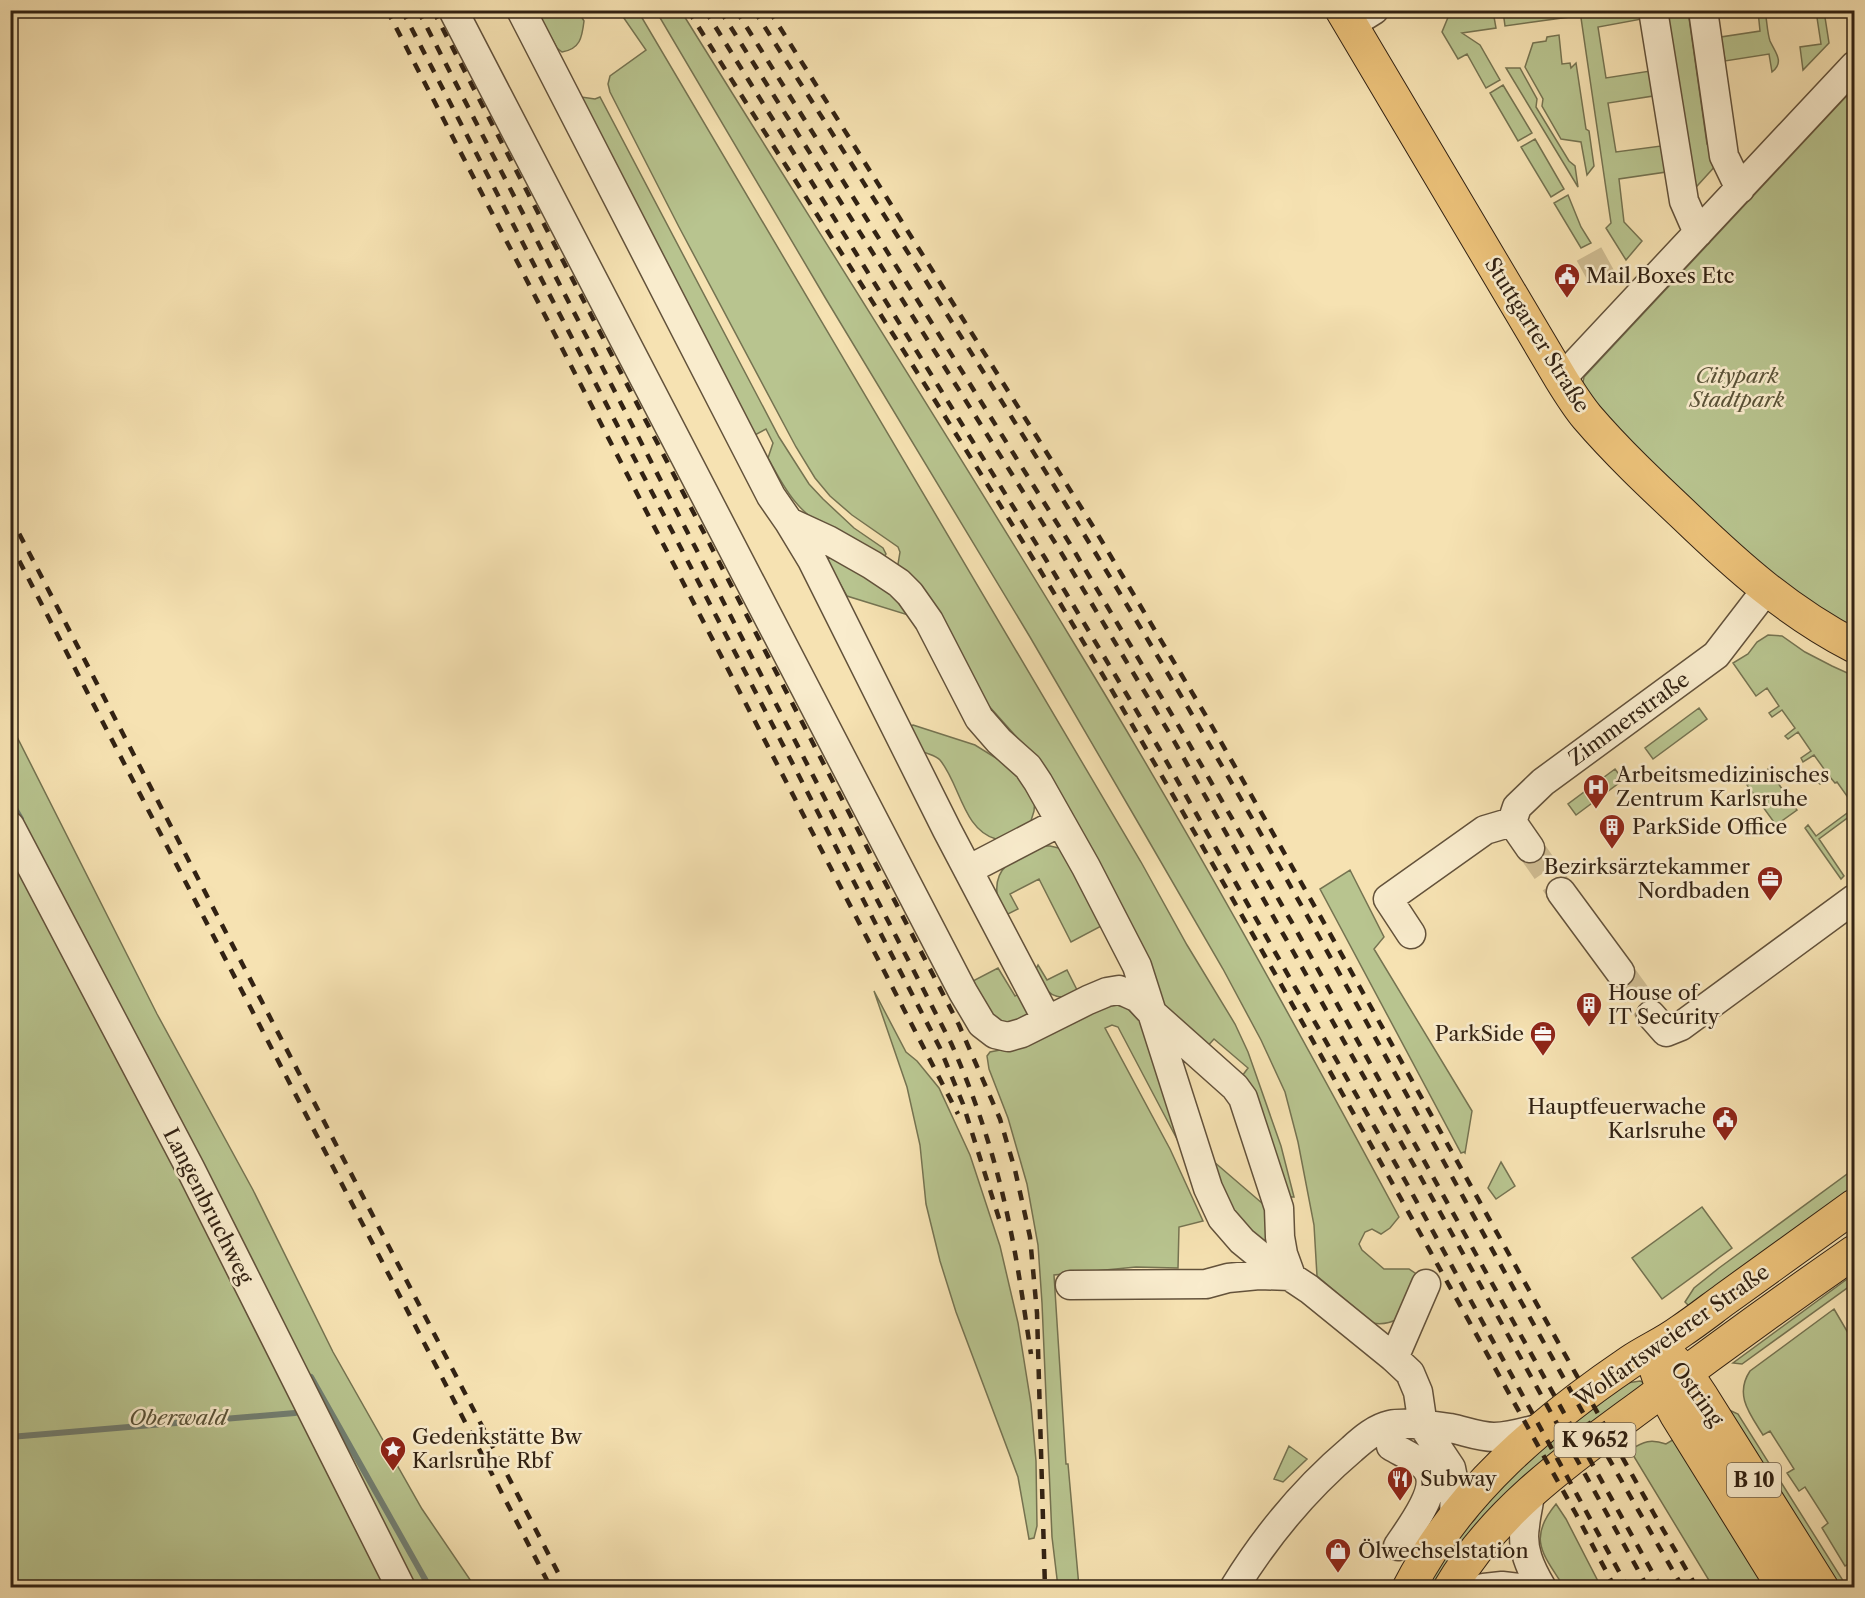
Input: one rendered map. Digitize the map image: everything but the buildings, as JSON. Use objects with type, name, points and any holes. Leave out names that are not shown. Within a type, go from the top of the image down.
[{"type":"main road","name":"Stuttgarter Straße","points":[[1355,15],[1561,379],[1586,415],[1614,446],[1717,547],[1766,590],[1806,619],[1854,646]]},
{"type":"main road","name":"Wolfartsweierer Straße","points":[[1409,1587],[1425,1559],[1454,1518],[1472,1495],[1515,1450],[1631,1361],[1694,1322],[1854,1206]]},
{"type":"main road","name":"Wolfartsweierer Straße","points":[[1450,1587],[1506,1515],[1565,1463],[1674,1381],[1854,1252]]},
{"type":"main road","name":"Ostring","points":[[1656,1347],[1655,1364],[1674,1381],[1822,1587]]},
{"type":"main road","name":"Ostring","points":[[1674,1381],[1676,1414],[1784,1587]]},
{"type":"street","points":[[453,10],[971,1007],[982,1024],[994,1034],[1008,1037],[1022,1034],[1107,992],[1119,990],[1138,998],[1235,1087],[1244,1098],[1279,1208],[1280,1237],[1291,1276]]},
{"type":"street","points":[[521,10],[757,470],[812,560],[968,870],[1047,1020]]},
{"type":"street","points":[[1653,10],[1684,201],[1698,233]]},
{"type":"street","points":[[1703,10],[1724,156],[1740,189]]},
{"type":"street","points":[[1561,379],[1854,66]]},
{"type":"street","points":[[789,522],[828,540],[872,565],[910,594],[929,621],[980,718],[999,741],[1028,767],[1137,966],[1208,1188],[1222,1218],[1242,1241],[1264,1259],[1291,1276],[1394,1358],[1410,1374],[1418,1392],[1423,1426],[1451,1468],[1455,1488],[1454,1518]]},
{"type":"street","name":"Zimmerstraße","points":[[1512,822],[1517,807],[1543,782],[1716,655],[1766,590]]},
{"type":"street","points":[[968,870],[1060,822]]},
{"type":"street","points":[[1411,934],[1388,899],[1485,830],[1512,822],[1530,848]]},
{"type":"street","name":"Langenbruchweg","points":[[10,826],[190,1168],[402,1587]]},
{"type":"street","points":[[1561,892],[1620,972]]},
{"type":"street","points":[[1651,1015],[1666,1032],[1681,1026],[1854,899]]},
{"type":"street","points":[[1070,1285],[1206,1284],[1228,1278],[1259,1275],[1291,1276]]},
{"type":"street","points":[[1394,1358],[1426,1284]]},
{"type":"street","points":[[1234,1587],[1287,1513],[1339,1460],[1374,1431],[1390,1425],[1411,1425],[1449,1428],[1495,1437],[1544,1427]]},
{"type":"street","points":[[1391,1446],[1424,1466],[1431,1480],[1427,1500],[1398,1546]]},
{"type":"street","points":[[1530,1493],[1523,1539],[1525,1553],[1542,1587]]},
{"type":"street","points":[[1484,1587],[1519,1587]]},
{"type":"green space","points":[[537,11],[578,11],[584,21],[579,42],[568,51],[562,52],[557,48]]},
{"type":"green space","points":[[619,11],[638,11],[1235,1024],[1248,1052],[1281,1146],[1294,1197],[1290,1197],[1239,1080],[1248,1068],[1214,1039],[1204,1050],[1167,1012],[1030,752],[988,705],[897,570],[900,552],[898,547],[852,515],[830,496],[815,478],[796,447],[610,92],[608,84],[610,76],[646,50]]},
{"type":"green space","points":[[656,11],[681,11],[1024,561],[1157,782],[1239,926],[1399,1217],[1390,1228],[1381,1234],[1372,1229],[1365,1232],[1359,1244],[1362,1250],[1384,1269],[1409,1269],[1418,1275],[1398,1319],[1380,1324],[1373,1323],[1317,1276],[1314,1225],[1298,1142],[1285,1092],[1261,1040],[1223,969],[1030,637]]},
{"type":"green space","points":[[1493,11],[1496,28],[1462,33],[1480,45],[1500,80],[1486,88],[1467,54],[1458,59],[1442,32],[1449,15]]},
{"type":"green space","points":[[1503,11],[1568,11],[1569,17],[1505,26]]},
{"type":"green space","points":[[1580,11],[1641,11],[1642,19],[1598,27],[1606,78],[1650,71],[1653,96],[1608,103],[1616,152],[1661,146],[1666,172],[1619,179],[1624,222],[1642,241],[1626,260],[1606,228],[1611,223]]},
{"type":"green space","points":[[1665,11],[1688,11],[1707,144],[1715,144],[1718,163],[1688,196]]},
{"type":"green space","points":[[1758,11],[1765,11],[1770,41],[1778,57],[1778,64],[1772,72],[1769,54],[1725,61],[1721,37],[1760,31]]},
{"type":"green space","points":[[1816,11],[1824,11],[1829,43],[1803,70],[1800,47],[1821,44]]},
{"type":"green space","points":[[1559,35],[1562,64],[1570,63],[1571,68],[1576,63],[1594,166],[1587,175],[1581,142],[1561,139],[1542,106],[1543,99],[1525,67],[1533,43],[1546,41],[1547,37]]},
{"type":"green space","points":[[1506,68],[1520,68],[1537,99],[1536,107],[1569,161],[1575,166],[1578,187]]},
{"type":"green space","points":[[1503,85],[1532,133],[1518,141],[1490,93]]},
{"type":"green space","name":"Citypark Stadtpark","points":[[1854,88],[1854,632],[1778,587],[1581,392],[1584,377]]},
{"type":"green space","points":[[581,97],[595,99],[600,97],[779,437],[809,484],[854,528],[883,548],[886,554],[883,559],[838,536],[817,522],[798,505],[785,488],[768,458],[773,443],[766,429],[755,435]]},
{"type":"green space","points":[[1535,139],[1564,189],[1551,197],[1521,147]]},
{"type":"green space","points":[[1568,195],[1581,227],[1591,243],[1581,248],[1554,203]]},
{"type":"green space","points":[[826,552],[850,564],[881,585],[908,615],[847,596],[824,555]]},
{"type":"green space","points":[[1768,635],[1782,636],[1805,652],[1854,676],[1854,806],[1837,782],[1835,783],[1830,777],[1820,784],[1817,781],[1827,773],[1814,755],[1803,762],[1801,758],[1811,751],[1798,732],[1788,739],[1785,736],[1795,728],[1782,710],[1772,717],[1769,713],[1779,706],[1767,688],[1756,696],[1733,663],[1748,654],[1757,642]]},
{"type":"green space","points":[[1699,708],[1707,719],[1653,759],[1645,748]]},
{"type":"green space","name":"Oberwald","points":[[10,723],[157,1014],[253,1190],[333,1352],[422,1509],[475,1587],[11,1587]]},
{"type":"green space","points":[[913,725],[975,745],[1020,773],[1035,798],[1030,824],[996,839],[985,834],[969,816],[953,781],[940,760],[920,750],[910,726]]},
{"type":"green space","points":[[1615,769],[1623,780],[1576,815],[1568,804]]},
{"type":"green space","points":[[1768,769],[1797,810],[1776,825],[1747,785]]},
{"type":"green space","points":[[1854,808],[1854,813],[1819,839],[1844,876],[1841,879],[1805,828],[1808,825],[1816,836]]},
{"type":"green space","points":[[1042,846],[1063,849],[1107,923],[1071,942],[1039,879],[1010,894],[1018,909],[1006,915],[997,893],[1000,875],[1010,862]]},
{"type":"green space","points":[[1350,870],[1384,937],[1374,949],[1472,1111],[1465,1153],[1461,1153],[1320,889]]},
{"type":"green space","points":[[1038,965],[1047,980],[1067,970],[1080,996],[1063,997],[1052,994],[1035,971]]},
{"type":"green space","points":[[998,968],[1015,996],[1022,992],[1029,1006],[1028,1019],[1016,1023],[998,1021],[981,1000],[971,982]]},
{"type":"green space","points":[[874,991],[906,1052],[917,1061],[939,1088],[970,1155],[1000,1246],[1018,1323],[1031,1404],[1036,1461],[1037,1526],[1034,1538],[1029,1539],[1018,1477],[956,1312],[940,1261],[926,1204],[920,1145],[907,1087]]},
{"type":"green space","points":[[1110,1002],[1127,1008],[1143,1025],[1188,1160],[1118,1027],[1112,1025],[1105,1028],[1170,1149],[1203,1221],[1179,1227],[1178,1268],[1136,1267],[1054,1275],[1066,1464],[1068,1464],[1079,1587],[1058,1587],[1052,1537],[1038,1245],[1027,1184],[1008,1118],[989,1069],[987,1056],[990,1052],[1010,1048]]},
{"type":"green space","points":[[1213,1161],[1270,1210],[1268,1248],[1232,1214]]},
{"type":"green space","points":[[1501,1162],[1515,1186],[1496,1199],[1488,1188]]},
{"type":"green space","points":[[1854,1169],[1854,1190],[1690,1307],[1685,1302],[1694,1288],[1719,1268]]},
{"type":"green space","points":[[1702,1207],[1732,1248],[1662,1299],[1632,1258]]},
{"type":"green space","points":[[1854,1274],[1854,1283],[1742,1364],[1733,1363]]},
{"type":"green space","points":[[1834,1309],[1854,1343],[1854,1566],[1852,1562],[1845,1566],[1822,1528],[1828,1523],[1805,1487],[1799,1491],[1787,1473],[1794,1469],[1770,1431],[1763,1435],[1749,1412],[1743,1388],[1750,1371]]},
{"type":"green space","points":[[1640,1381],[1645,1383],[1441,1587],[1422,1588],[1443,1553],[1475,1519],[1501,1478],[1627,1383]]},
{"type":"green space","points":[[1729,1410],[1738,1414],[1847,1587],[1833,1587]]},
{"type":"green space","points":[[1676,1438],[1774,1587],[1713,1587],[1630,1450],[1648,1442],[1666,1444]]},
{"type":"green space","points":[[1289,1446],[1307,1459],[1283,1482],[1274,1479]]},
{"type":"green space","points":[[1556,1504],[1601,1587],[1564,1587],[1550,1565],[1541,1546],[1540,1537],[1547,1516]]},
{"type":"waterway","points":[[10,800],[21,819]]},
{"type":"waterway","points":[[311,1377],[430,1588]]},
{"type":"waterway","points":[[10,1437],[295,1413]]},
{"type":"tunnel","points":[[1589,254],[1605,283]]},
{"type":"tunnel","points":[[1530,848],[1561,892]]},
{"type":"tunnel","points":[[1620,972],[1651,1015]]},
{"type":"railway","points":[[387,10],[958,1114]]},
{"type":"railway","points":[[402,10],[940,1048],[963,1104],[1002,1228]]},
{"type":"railway","points":[[418,10],[951,1043],[977,1107],[997,1173],[1015,1252],[1031,1354]]},
{"type":"railway","points":[[433,10],[959,1025],[1000,1119],[1015,1170],[1030,1237],[1037,1313],[1045,1588]]},
{"type":"railway","points":[[688,10],[1040,569],[1151,757],[1335,1080],[1615,1588]]},
{"type":"railway","points":[[705,10],[1045,558],[1160,750],[1407,1184],[1628,1588]]},
{"type":"railway","points":[[720,10],[1059,549],[1174,741],[1420,1176],[1648,1588]]},
{"type":"railway","points":[[736,10],[1070,544],[1184,735],[1295,928],[1661,1588]]},
{"type":"railway","points":[[754,10],[1037,458],[1201,730],[1683,1588]]},
{"type":"railway","points":[[769,10],[1094,528],[1209,721],[1697,1588]]},
{"type":"railway","points":[[10,516],[566,1588]]},
{"type":"railway","points":[[10,543],[551,1588]]},
{"type":"place","name":"Mail Boxes Etc","points":[[1567,299]]},
{"type":"place","name":"Arbeitsmedizinisches Zentrum Karlsruhe","points":[[1596,810]]},
{"type":"place","name":"ParkSide Office","points":[[1612,850]]},
{"type":"place","name":"Bezirksärztekammer Nordbaden","points":[[1770,902]]},
{"type":"place","name":"House of IT Security","points":[[1589,1028]]},
{"type":"place","name":"ParkSide","points":[[1543,1057]]},
{"type":"place","name":"Hauptfeuerwache Karlsruhe","points":[[1725,1142]]},
{"type":"place","name":"Gedenkstätte Bw Karlsruhe Rbf","points":[[393,1472]]},
{"type":"place","name":"Subway","points":[[1400,1502]]},
{"type":"place","name":"Ölwechselstation","points":[[1338,1574]]}]
